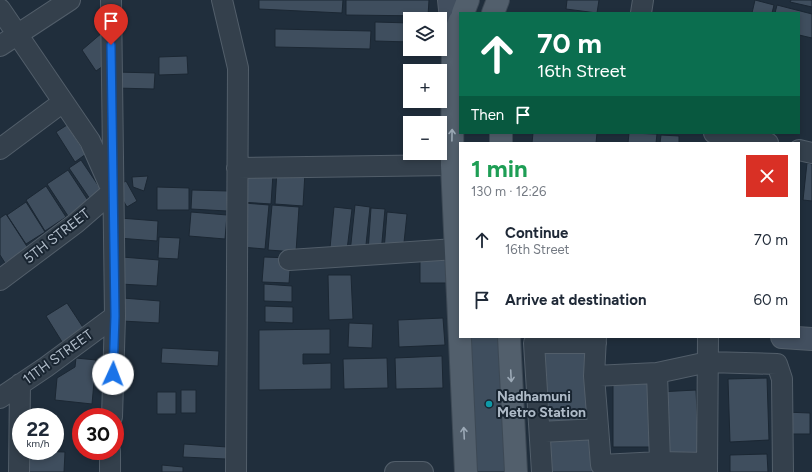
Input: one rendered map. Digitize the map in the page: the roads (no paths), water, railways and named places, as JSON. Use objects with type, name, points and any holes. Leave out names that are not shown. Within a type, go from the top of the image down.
[{"type":"main road","points":[[449,0],[457,29],[452,165],[459,316]]},
{"type":"main road","points":[[463,12],[468,0]]},
{"type":"main road","points":[[494,12],[498,0]]},
{"type":"main road","points":[[460,338],[466,472]]},
{"type":"main road","points":[[509,338],[516,472]]},
{"type":"main road","points":[[787,338],[812,343]]},
{"type":"street","points":[[0,46],[16,34],[70,0]]},
{"type":"street","points":[[111,0],[112,191],[115,316],[112,408]]},
{"type":"street","points":[[222,0],[238,68],[236,472]]},
{"type":"street","points":[[641,12],[643,0]]},
{"type":"street","points":[[0,9],[90,141],[112,191]]},
{"type":"street","points":[[0,149],[63,102]]},
{"type":"street","points":[[719,134],[763,142]]},
{"type":"street","points":[[800,150],[812,153]]},
{"type":"street","points":[[237,168],[452,165]]},
{"type":"street","name":"5TH STREET","points":[[0,280],[76,223],[112,191]]},
{"type":"street","points":[[289,260],[456,249]]},
{"type":"street","name":"11TH STREET","points":[[0,398],[46,367],[115,316]]},
{"type":"street","points":[[542,472],[534,343],[596,340],[594,376],[602,469],[660,462],[707,467],[708,338]]},
{"type":"street","points":[[594,376],[658,373],[708,362],[777,364],[782,379],[783,472]]},
{"type":"street","points":[[658,373],[660,462]]},
{"type":"street","points":[[18,472],[20,384]]},
{"type":"street","points":[[540,432],[598,429]]},
{"type":"street","points":[[110,460],[110,472]]},
{"type":"street","points":[[395,472],[423,472]]},
{"type":"place","name":"Nadhamuni Metro Station","points":[[489,404]]}]
